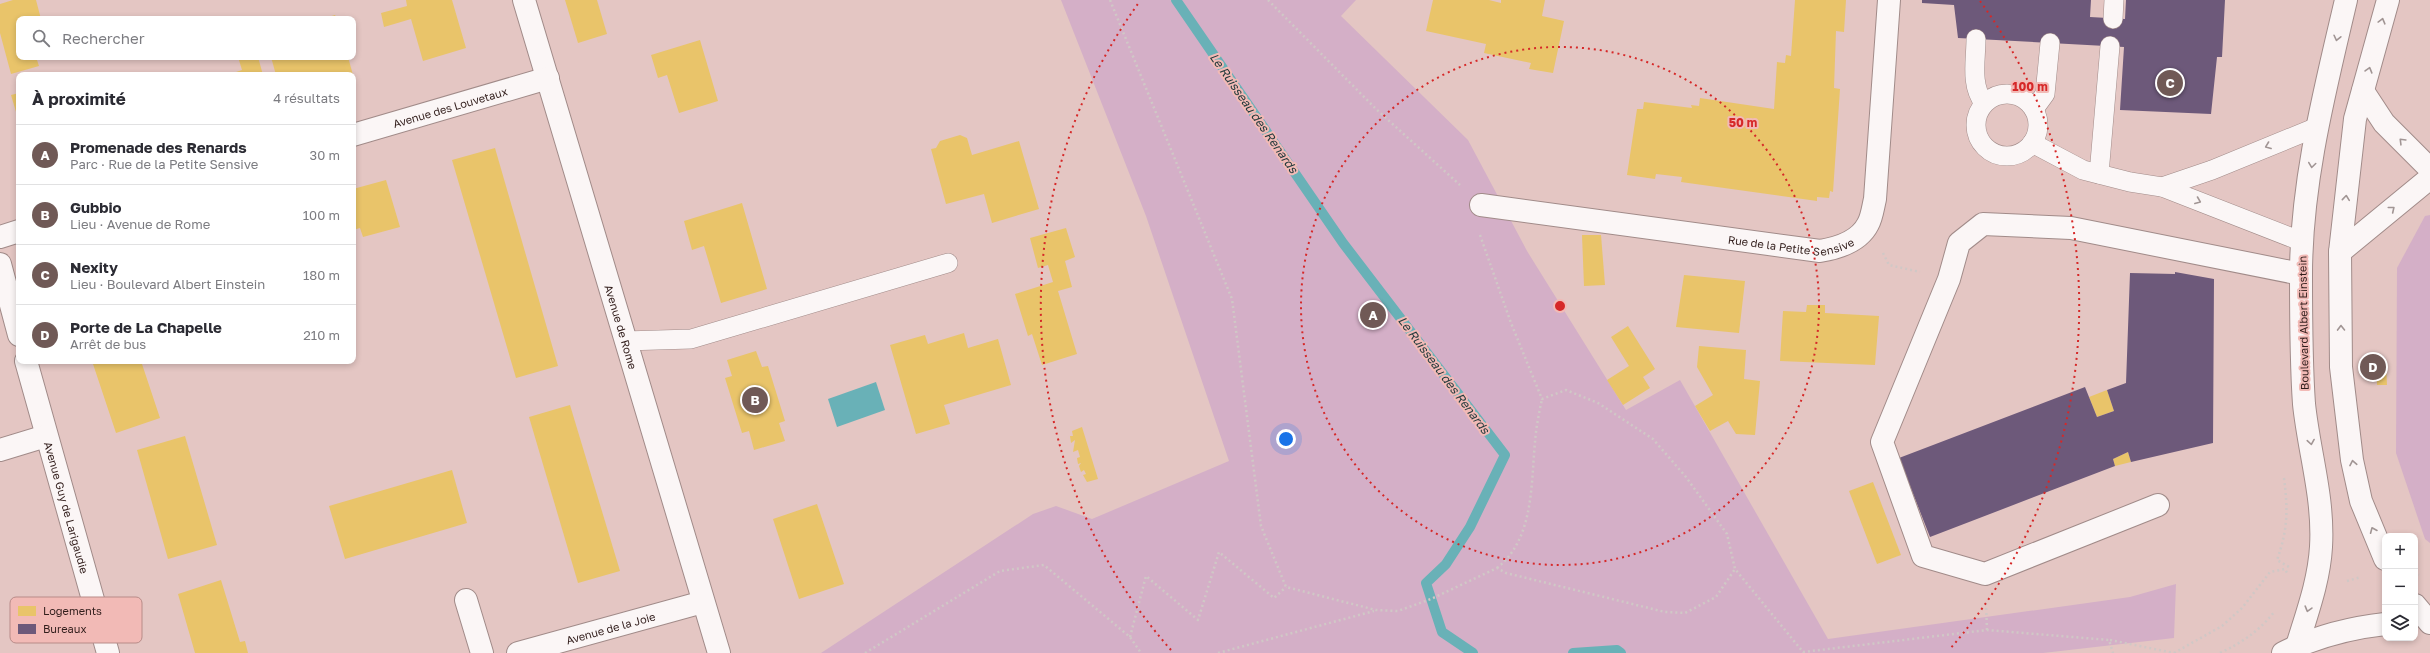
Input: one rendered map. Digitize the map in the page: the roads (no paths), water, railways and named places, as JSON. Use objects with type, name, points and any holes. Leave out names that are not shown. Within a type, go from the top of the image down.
[{"type":"street","name":"Avenue de Rome","points":[[524,0],[719,653]]},
{"type":"street","name":"Rue de la Petite Sensive","points":[[1481,205],[1820,251],[1839,248],[1856,238],[1868,225],[1875,199],[1889,0]]},
{"type":"street","name":"Boulevard Albert Einstein","points":[[2290,649],[2314,589],[2318,572],[2321,510],[2304,404],[2301,274],[2303,242],[2317,127],[2346,0]]},
{"type":"street","points":[[2382,552],[2361,501],[2352,460],[2341,367],[2340,252],[2355,119],[2388,0]]},
{"type":"street","name":"Avenue des Louvetaux","points":[[356,134],[548,78]]},
{"type":"street","points":[[2363,91],[2384,123],[2430,169]]},
{"type":"street","points":[[2340,252],[2430,178]]},
{"type":"street","points":[[2158,505],[1984,574],[1923,556],[1882,442],[1949,279],[1959,243],[1983,224],[2071,228],[2301,274]]},
{"type":"street","points":[[0,237],[16,232]]},
{"type":"street","points":[[0,264],[16,324]]},
{"type":"street","name":"Avenue Guy de Larigaudie","points":[[27,364],[92,597]]},
{"type":"street","points":[[0,450],[46,436]]},
{"type":"street","points":[[466,600],[482,653]]},
{"type":"street","name":"Avenue de la Joie","points":[[518,653],[703,602]]},
{"type":"street","points":[[2418,609],[2430,623]]},
{"type":"street","points":[[2290,649],[2341,631],[2382,624]]},
{"type":"street","points":[[2418,625],[2430,626]]},
{"type":"street","name":"Avenue Guy de Larigaudie","points":[[105,643],[108,653]]},
{"type":"lane","points":[[2113,19],[2114,0]]},
{"type":"lane","points":[[1976,39],[1975,82],[1980,97],[1984,103]]},
{"type":"lane","points":[[2034,109],[2045,94],[2050,43]]},
{"type":"lane","points":[[2099,174],[2110,46]]},
{"type":"lane","points":[[2014,94],[2024,98],[2034,109],[2038,124],[2032,143],[2026,150],[2016,154],[2002,155],[1988,150],[1981,142],[1977,132],[1977,117],[1984,103],[1993,96],[2014,94]]},
{"type":"lane","points":[[2162,187],[2212,170],[2317,127]]},
{"type":"lane","points":[[2032,143],[2083,170],[2162,187],[2303,242]]},
{"type":"lane","points":[[625,340],[691,339],[948,263]]},
{"type":"water","points":[[876,382],[885,410],[837,427],[828,399]]},
{"type":"waterway","name":"Le Ruisseau des Renards","points":[[1176,0],[1343,243],[1505,455],[1470,527],[1446,564],[1426,583],[1442,632],[1473,653]]},
{"type":"waterway","name":"Le Ruisseau des Renards","points":[[1573,653],[1617,650],[1621,653]]},
{"type":"place","name":"Nexity","points":[[2170,83]]},
{"type":"place","name":"Promenade des Renards","points":[[1373,315]]},
{"type":"place","name":"Porte de La Chapelle","points":[[2373,367]]},
{"type":"place","name":"Gubbio","points":[[755,400]]}]
